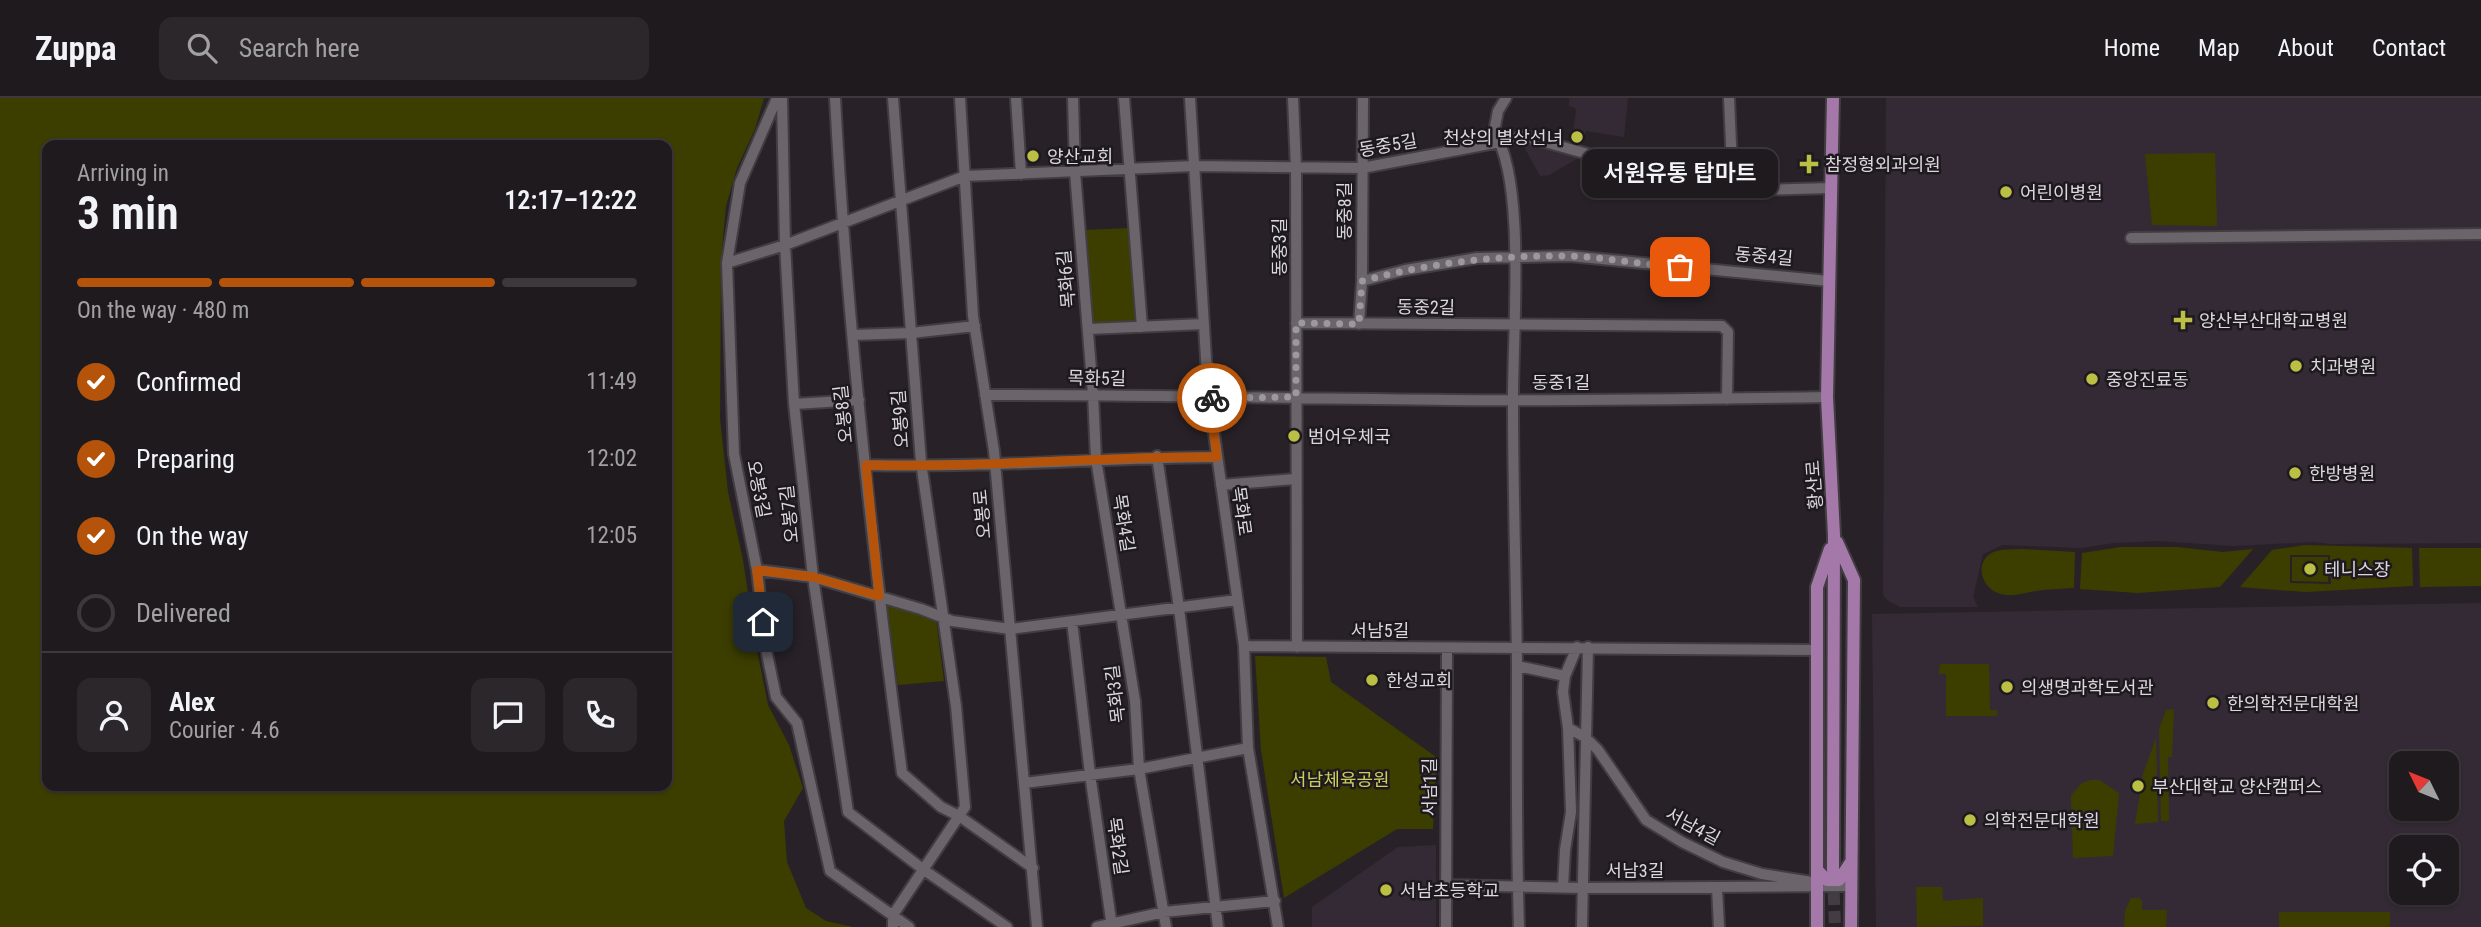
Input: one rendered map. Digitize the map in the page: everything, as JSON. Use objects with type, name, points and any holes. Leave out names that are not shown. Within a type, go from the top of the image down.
[{"type":"main road","name":"황산로","points":[[1833,98],[1828,397],[1834,535],[1833,870]]},
{"type":"main road","points":[[1816,927],[1817,587],[1834,535]]},
{"type":"main road","points":[[1834,535],[1854,580],[1851,927]]},
{"type":"main road","points":[[1818,881],[1839,880],[1851,862]]},
{"type":"street","name":"오봉7길","points":[[780,98],[794,404],[813,577],[848,813],[1007,927]]},
{"type":"street","name":"오봉3길","points":[[780,98],[740,183],[727,263],[734,454],[757,570],[766,649],[776,697],[797,723],[830,871],[893,921],[909,927]]},
{"type":"street","name":"오봉8길","points":[[835,98],[842,222],[859,400],[879,596],[902,773],[941,807],[959,816],[1033,868]]},
{"type":"street","name":"오봉9길","points":[[893,98],[921,467],[956,706],[965,807],[959,816]]},
{"type":"street","name":"오봉로","points":[[960,98],[975,326],[995,463],[1037,927]]},
{"type":"street","points":[[1016,98],[1021,174]]},
{"type":"street","name":"목화6길","points":[[1073,98],[1075,172],[1088,329],[1204,324]]},
{"type":"street","points":[[1124,98],[1142,327]]},
{"type":"street","name":"목화로","points":[[1190,98],[1209,398],[1244,646],[1248,748],[1278,927]]},
{"type":"street","name":"동중3길","points":[[1293,98],[1296,169],[1296,397]]},
{"type":"street","name":"동중8길","points":[[1359,324],[1362,281],[1363,98]]},
{"type":"street","points":[[1506,98],[1498,111],[1494,132],[1500,142],[1513,208],[1518,927]]},
{"type":"street","points":[[1729,98],[1733,190]]},
{"type":"street","name":"동중5길","points":[[965,176],[1194,166],[1362,168],[1524,136],[1719,191],[1830,188]]},
{"type":"street","points":[[727,263],[785,245],[965,176]]},
{"type":"street","points":[[2131,238],[2481,234]]},
{"type":"street","name":"동중4길","points":[[1362,281],[1477,258],[1570,256],[1829,281]]},
{"type":"street","name":"동중2길","points":[[1296,323],[1722,326],[1728,332],[1727,399]]},
{"type":"street","points":[[853,335],[911,333],[975,326]]},
{"type":"street","name":"목화4길","points":[[1088,329],[1096,459],[1122,616]]},
{"type":"street","name":"목화5길","points":[[985,396],[1093,394],[1209,398]]},
{"type":"street","points":[[1296,397],[1297,647]]},
{"type":"street","name":"동중1길","points":[[1209,398],[1513,400],[1828,397]]},
{"type":"street","points":[[794,404],[859,400]]},
{"type":"street","points":[[866,465],[921,467],[1157,456],[1217,457]]},
{"type":"street","points":[[1157,456],[1179,608],[1218,927]]},
{"type":"street","points":[[1221,485],[1295,479]]},
{"type":"street","points":[[757,570],[813,577],[952,621],[1010,629],[1237,600]]},
{"type":"street","name":"목화3길","points":[[1122,616],[1135,701],[1139,769]]},
{"type":"street","name":"목화3길","points":[[1072,621],[1090,774]]},
{"type":"street","name":"서남5길","points":[[1244,646],[1817,650]]},
{"type":"street","points":[[1563,887],[1564,850],[1571,812],[1564,676],[1582,647]]},
{"type":"street","points":[[1582,647],[1585,737],[1582,927]]},
{"type":"street","name":"서남1길","points":[[1446,927],[1447,648]]},
{"type":"street","points":[[1517,666],[1564,676]]},
{"type":"street","name":"서남4길","points":[[1568,728],[1585,737],[1598,750],[1619,776],[1646,820],[1723,862],[1762,874],[1818,881]]},
{"type":"street","points":[[1024,783],[1139,769],[1248,748]]},
{"type":"street","name":"목화2길","points":[[1139,769],[1166,927]]},
{"type":"street","name":"목화2길","points":[[1090,774],[1111,925]]},
{"type":"street","points":[[893,921],[959,816]]},
{"type":"street","points":[[1818,881],[1851,886]]},
{"type":"street","name":"서남3길","points":[[1446,885],[1717,888],[1818,881]]},
{"type":"street","points":[[1717,888],[1719,927]]},
{"type":"street","points":[[1097,927],[1164,912],[1275,901]]},
{"type":"shaded area","points":[[1569,98],[1628,98],[1624,137],[1586,131],[1584,140],[1580,140],[1581,135],[1573,131],[1576,111],[1569,106]]},
{"type":"shaded area","name":"양산부산대학교병원","points":[[1886,98],[2481,98],[2481,543],[2314,542],[2233,546],[2159,541],[2081,548],[2003,545],[1983,554],[1973,597],[1978,607],[1900,607],[1887,600],[1883,595]]},
{"type":"shaded area","points":[[1523,140],[1580,157],[1549,175],[1540,176],[1522,143]]},
{"type":"shaded area","name":"부산대학교 양산캠퍼스","points":[[2481,603],[2481,927],[1876,927],[1872,614]]},
{"type":"shaded area","name":"서남초등학교","points":[[1436,845],[1436,927],[1312,927],[1312,907],[1398,847]]},
{"type":"green space","points":[[0,98],[764,98],[755,129],[737,168],[726,206],[721,260],[720,419],[728,492],[743,560],[768,705],[789,745],[803,788],[784,821],[787,862],[806,908],[826,921],[853,927],[0,927]]},
{"type":"green space","points":[[2215,153],[2217,226],[2152,225],[2145,154]]},
{"type":"green space","points":[[1130,228],[1137,323],[1091,325],[1084,230]]},
{"type":"green space","points":[[2305,545],[2412,548],[2413,586],[2306,592],[2240,587],[2272,550]],"holes":[[[2290,555],[2330,555],[2331,584],[2290,583]]]},
{"type":"green space","points":[[2121,547],[2176,547],[2223,552],[2253,549],[2220,587],[2138,593],[2080,589],[2082,553]]},
{"type":"green space","points":[[2419,548],[2481,548],[2481,586],[2420,587]]},
{"type":"green space","points":[[2022,549],[2075,552],[2074,588],[2012,595],[1992,590],[1982,575],[1985,558],[1997,551]]},
{"type":"green space","name":"테니스장","points":[[2292,557],[2328,557],[2328,582],[2292,581]]},
{"type":"green space","points":[[887,605],[936,619],[944,681],[898,685]]},
{"type":"green space","name":"서남체육공원","points":[[1255,656],[1326,657],[1331,682],[1436,757],[1433,829],[1397,829],[1284,898],[1261,750]]},
{"type":"green space","points":[[1940,664],[1989,664],[1990,710],[1997,710],[1997,716],[1946,716],[1946,674],[1939,674]]},
{"type":"green space","points":[[2174,709],[2172,757],[2168,757],[2169,821],[2161,821],[2159,729],[2166,710]]},
{"type":"green space","points":[[2156,738],[2158,822],[2135,824],[2143,774]]},
{"type":"green space","points":[[2099,780],[2119,793],[2113,856],[2073,858],[2071,795],[2082,783]]},
{"type":"green space","points":[[1916,887],[1942,887],[1943,901],[1983,898],[1983,926],[1917,927]]},
{"type":"green space","points":[[2131,898],[2139,898],[2142,901],[2142,910],[2167,910],[2166,927],[2124,927],[2125,911]]},
{"type":"green space","points":[[2279,912],[2390,912],[2390,927],[2279,927]]},
{"type":"tunnel","points":[[1833,875],[1835,927]]},
{"type":"way so far","points":[[1212,398],[1296,397],[1296,323],[1359,324],[1362,281],[1405,270],[1477,258],[1570,256],[1680,267]]},
{"type":"place","name":"천상의 별상선녀","points":[[1577,137]]},
{"type":"place","name":"양산교회","points":[[1033,156]]},
{"type":"place","name":"참정형외과의원","points":[[1809,164]]},
{"type":"place","name":"어린이병원","points":[[2006,192]]},
{"type":"place","name":"서원유통 탑마트","points":[[1680,267]]},
{"type":"place","name":"양산부산대학교병원","points":[[2183,320]]},
{"type":"place","name":"치과병원","points":[[2296,366]]},
{"type":"place","name":"중앙진료동","points":[[2092,379]]},
{"type":"place","name":"범어우체국","points":[[1294,436]]},
{"type":"place","name":"한방병원","points":[[2295,473]]},
{"type":"place","name":"테니스장","points":[[2310,569]]},
{"type":"place","name":"한성교회","points":[[1372,680]]},
{"type":"place","name":"의생명과학도서관","points":[[2007,687]]},
{"type":"place","name":"한의학전문대학원","points":[[2213,703]]},
{"type":"place","name":"부산대학교 양산캠퍼스","points":[[2138,786]]},
{"type":"place","name":"의학전문대학원","points":[[1970,820]]},
{"type":"place","name":"서남초등학교","points":[[1386,890]]},
{"type":"route","points":[[763,622],[757,570],[813,577],[879,596],[866,465],[921,467],[1157,456],[1217,457],[1209,398],[1212,398]]}]
